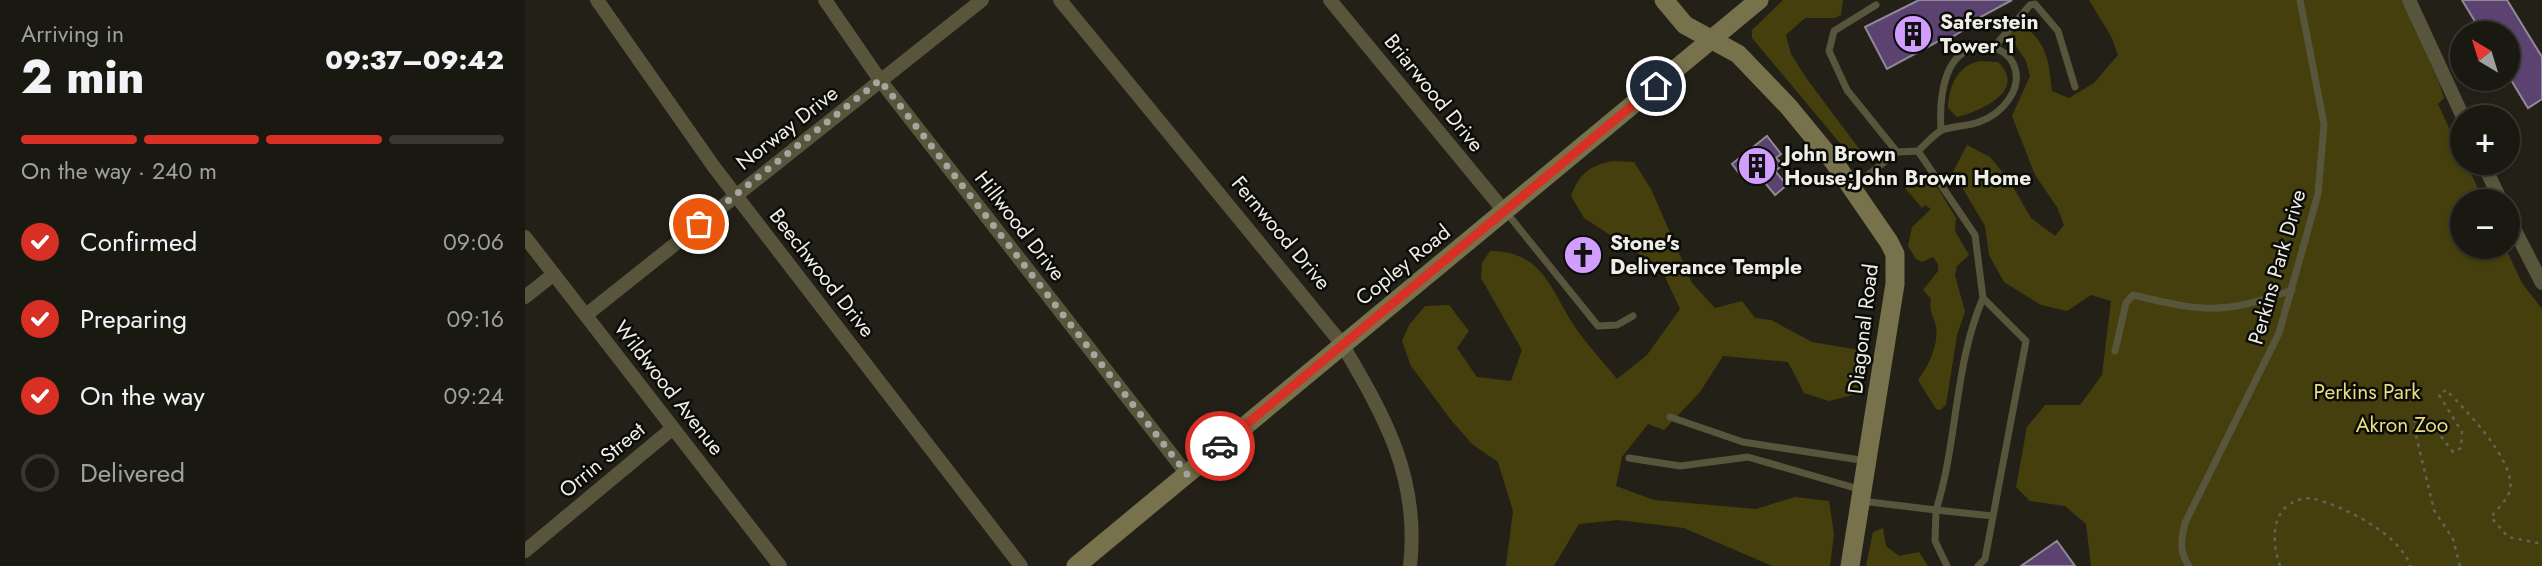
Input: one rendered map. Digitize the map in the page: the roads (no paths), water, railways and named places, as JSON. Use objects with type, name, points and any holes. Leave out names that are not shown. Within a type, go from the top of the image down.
[{"type":"main road","name":"Diagonal Road","points":[[1664,0],[1685,25],[1738,54],[1787,106],[1852,188],[1889,242],[1896,268],[1850,566]]},
{"type":"main road","name":"Copley Road","points":[[1083,564],[1342,344],[1759,0]]},
{"type":"street","name":"Beechwood Drive","points":[[597,0],[735,195],[1021,566]]},
{"type":"street","name":"Hillwood Drive","points":[[825,0],[880,80],[1187,474]]},
{"type":"street","name":"Norway Drive","points":[[586,315],[982,0]]},
{"type":"street","name":"Fernwood Drive","points":[[1060,0],[1342,344],[1377,404],[1402,462],[1411,516],[1410,566]]},
{"type":"street","name":"Briarwood Drive","points":[[1330,0],[1505,212]]},
{"type":"street","points":[[2409,0],[2457,105]]},
{"type":"street","name":"Wildwood Avenue","points":[[525,237],[780,566]]},
{"type":"street","points":[[2520,239],[2541,278]]},
{"type":"street","points":[[525,298],[554,274]]},
{"type":"street","name":"Orrin Street","points":[[525,551],[673,428]]},
{"type":"street","points":[[525,561],[529,566]]},
{"type":"lane","name":"Perkins Park Drive","points":[[2189,566],[2183,557],[2181,542],[2185,523],[2268,358],[2292,290],[2318,194],[2325,139],[2321,97],[2300,0]]},
{"type":"lane","points":[[1994,47],[2030,5],[2035,4],[2058,31],[2075,86]]},
{"type":"lane","points":[[1876,5],[1834,31],[1829,51],[1847,90],[1897,152]]},
{"type":"lane","points":[[1852,188],[1897,152],[1918,151],[1941,130],[1982,121],[2003,107],[2014,90],[2017,76],[2013,62],[2004,52],[1994,47],[1979,47],[1957,58],[1945,75],[1940,99],[1941,130]]},
{"type":"lane","points":[[1918,151],[1975,235],[1983,298],[1969,329],[1948,472],[1936,510],[1934,541],[1947,566]]},
{"type":"lane","points":[[1505,212],[1598,326],[1617,325],[1633,316]]},
{"type":"lane","points":[[2115,351],[2126,303],[2133,295],[2188,308],[2222,310],[2251,304],[2292,290]]},
{"type":"lane","points":[[1978,566],[1985,559],[2026,341],[1983,298]]},
{"type":"lane","points":[[1670,416],[1743,442],[1868,461]]},
{"type":"lane","points":[[1629,458],[1680,466],[1748,457],[1862,496],[1936,510],[1993,516]]},
{"type":"place","name":"Saferstein Tower 1","points":[[1913,34]]},
{"type":"place","name":"John Brown House;John Brown Home","points":[[1757,166]]},
{"type":"place","name":"Stone's Deliverance Temple","points":[[1583,255]]},
{"type":"park label","name":"Perkins Park","points":[[2367,392]]},
{"type":"park label","name":"Akron Zoo","points":[[2402,425]]}]
